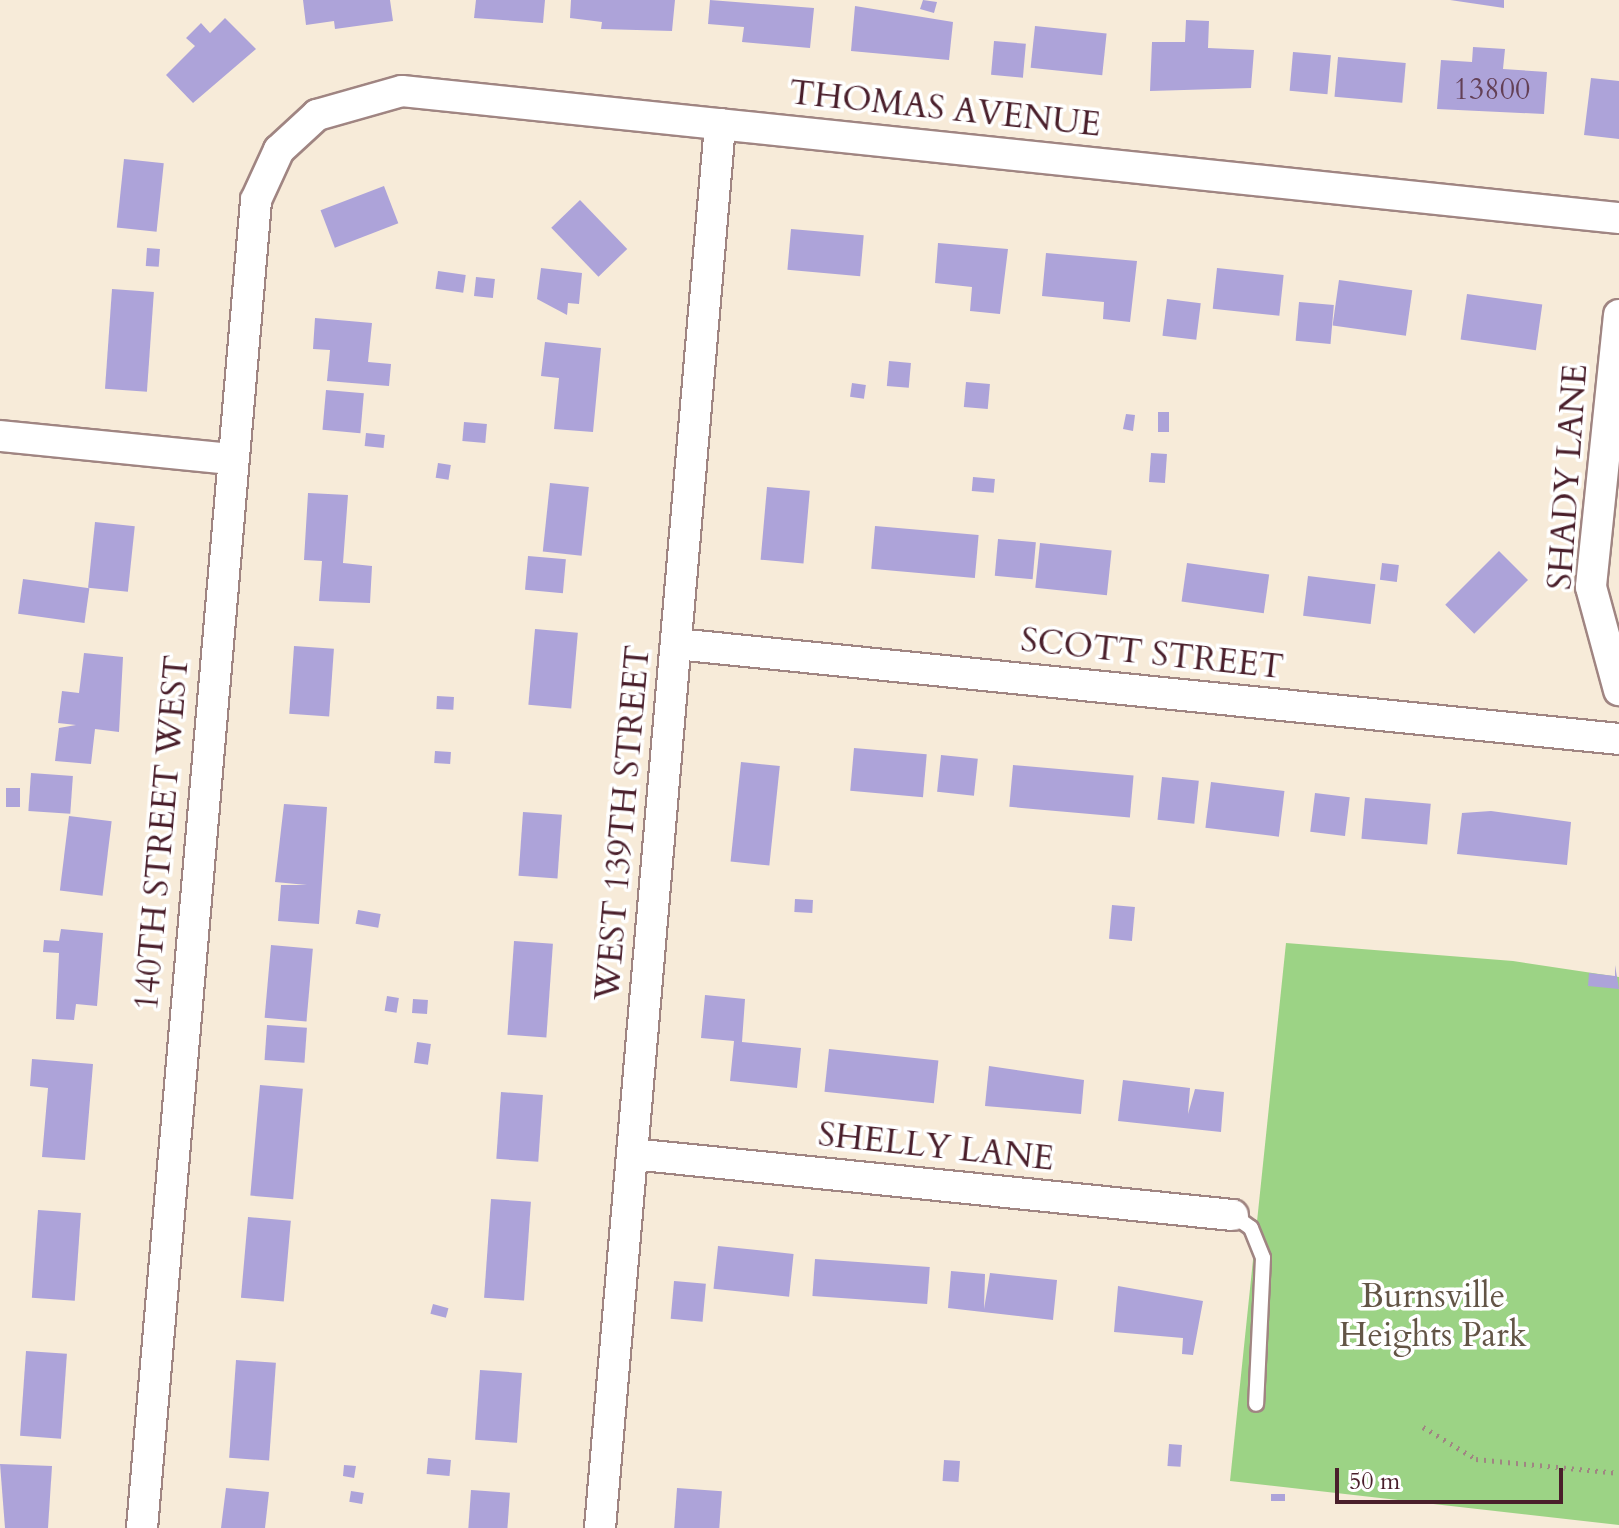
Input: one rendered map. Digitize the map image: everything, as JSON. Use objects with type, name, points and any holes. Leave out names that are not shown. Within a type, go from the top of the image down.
[{"type":"street","name":"THOMAS AVENUE","points":[[279,150],[317,115],[402,91],[1619,218]]},
{"type":"street","name":"WEST 139TH STREET","points":[[600,1528],[720,124]]},
{"type":"street","name":"140TH STREET WEST","points":[[142,1528],[231,459],[256,200],[279,150]]},
{"type":"street","name":"SHADY LANE","points":[[1619,315],[1591,587],[1619,690]]},
{"type":"street","points":[[0,436],[231,459]]},
{"type":"street","name":"SCOTT STREET","points":[[676,644],[1619,739]]},
{"type":"street","name":"SHELLY LANE","points":[[632,1154],[1233,1215]]},
{"type":"lane","points":[[1233,1215],[1251,1228],[1263,1258],[1256,1404]]},
{"type":"path","points":[[1423,1427],[1476,1459],[1619,1473]]},
{"type":"green space","name":"Burnsville Heights Park","points":[[1286,943],[1513,961],[1619,977],[1619,1525],[1230,1481]]},
{"type":"building","points":[[303,0],[390,0],[393,21],[335,29],[334,21],[306,25]]},
{"type":"building","points":[[476,0],[545,0],[543,23],[474,18]]},
{"type":"building","points":[[571,0],[675,0],[672,31],[601,29],[602,22],[570,18]]},
{"type":"building","points":[[710,0],[814,8],[810,48],[742,42],[744,27],[708,24]]},
{"type":"building","points":[[923,0],[937,2],[934,13],[920,9]]},
{"type":"building","points":[[1450,0],[1504,0],[1504,8]]},
{"type":"building","points":[[855,6],[953,22],[949,60],[851,51]]},
{"type":"building","points":[[225,18],[256,49],[193,103],[166,75],[195,46],[186,38],[201,23],[210,33]]},
{"type":"building","points":[[1186,20],[1209,21],[1208,48],[1254,50],[1251,88],[1150,91],[1152,42],[1185,42]]},
{"type":"building","points":[[1035,26],[1107,34],[1102,75],[1031,68]]},
{"type":"building","points":[[994,41],[1026,44],[1023,78],[991,75]]},
{"type":"building","points":[[1473,47],[1505,49],[1503,69],[1547,72],[1544,114],[1437,109],[1441,60],[1472,62]]},
{"type":"building","points":[[1293,52],[1331,55],[1327,94],[1290,91]]},
{"type":"building","points":[[1338,57],[1406,63],[1402,103],[1335,97]]},
{"type":"building","points":[[1591,78],[1619,81],[1619,139],[1584,135]]},
{"type":"building","points":[[124,159],[164,163],[157,232],[117,228]]},
{"type":"building","points":[[384,186],[398,223],[335,248],[321,210]]},
{"type":"building","points":[[580,200],[627,249],[598,277],[551,228]]},
{"type":"building","points":[[791,229],[864,235],[860,276],[787,270]]},
{"type":"building","points":[[938,243],[1008,249],[1000,314],[970,311],[972,287],[935,283]]},
{"type":"building","points":[[147,248],[160,249],[159,267],[146,266]]},
{"type":"building","points":[[1046,253],[1137,261],[1130,322],[1103,319],[1104,302],[1042,296]]},
{"type":"building","points":[[541,268],[582,273],[579,304],[568,303],[567,315],[537,299]]},
{"type":"building","points":[[1217,268],[1284,275],[1279,316],[1213,309]]},
{"type":"building","points":[[438,271],[466,275],[463,293],[435,289]]},
{"type":"building","points":[[476,277],[495,279],[493,298],[474,296]]},
{"type":"building","points":[[1339,280],[1412,290],[1406,336],[1333,326]]},
{"type":"building","points":[[112,289],[154,292],[147,392],[105,389]]},
{"type":"building","points":[[1467,294],[1542,305],[1536,350],[1461,340]]},
{"type":"building","points":[[1167,299],[1201,303],[1196,340],[1162,336]]},
{"type":"building","points":[[1299,302],[1334,305],[1330,344],[1296,341]]},
{"type":"building","points":[[315,318],[372,323],[368,362],[391,364],[389,386],[327,381],[330,350],[313,349]]},
{"type":"building","points":[[545,342],[601,348],[593,432],[554,429],[559,378],[541,376]]},
{"type":"building","points":[[889,361],[911,363],[909,388],[887,386]]},
{"type":"building","points":[[966,382],[990,384],[988,409],[964,407]]},
{"type":"building","points":[[852,383],[866,385],[864,399],[850,397]]},
{"type":"building","points":[[326,390],[364,393],[360,433],[323,430]]},
{"type":"building","points":[[1158,412],[1169,412],[1169,432],[1158,432]]},
{"type":"building","points":[[1126,414],[1135,415],[1133,431],[1123,429]]},
{"type":"building","points":[[464,422],[487,424],[485,443],[462,441]]},
{"type":"building","points":[[366,433],[385,435],[384,448],[365,446]]},
{"type":"building","points":[[1151,453],[1167,454],[1165,483],[1149,482]]},
{"type":"building","points":[[438,463],[451,465],[448,480],[436,478]]},
{"type":"building","points":[[973,477],[995,479],[994,493],[972,491]]},
{"type":"building","points":[[550,483],[589,487],[582,556],[543,552]]},
{"type":"building","points":[[767,487],[810,491],[803,563],[761,560]]},
{"type":"building","points":[[308,493],[348,495],[343,563],[372,566],[370,603],[319,601],[322,561],[304,560]]},
{"type":"building","points":[[95,522],[135,526],[128,592],[88,588]]},
{"type":"building","points":[[875,526],[979,535],[975,578],[871,569]]},
{"type":"building","points":[[998,539],[1036,542],[1033,579],[995,576]]},
{"type":"building","points":[[1040,543],[1112,551],[1107,595],[1035,588]]},
{"type":"building","points":[[1499,551],[1528,580],[1474,634],[1445,605]]},
{"type":"building","points":[[528,556],[566,559],[563,593],[525,590]]},
{"type":"building","points":[[1187,563],[1269,575],[1264,613],[1182,602]]},
{"type":"building","points":[[1382,563],[1399,565],[1397,582],[1380,580]]},
{"type":"building","points":[[1308,576],[1375,584],[1371,624],[1303,616]]},
{"type":"building","points":[[23,579],[89,588],[84,623],[18,614]]},
{"type":"building","points":[[535,629],[578,633],[571,708],[528,705]]},
{"type":"building","points":[[294,646],[334,649],[329,717],[289,714]]},
{"type":"building","points":[[84,653],[123,657],[119,732],[95,729],[91,764],[55,761],[59,728],[76,725],[58,723],[62,691],[79,693]]},
{"type":"building","points":[[437,696],[454,697],[453,710],[436,709]]},
{"type":"building","points":[[854,748],[927,754],[923,797],[850,791]]},
{"type":"building","points":[[435,751],[451,752],[450,764],[434,763]]},
{"type":"building","points":[[941,755],[978,759],[974,796],[937,792]]},
{"type":"building","points":[[741,762],[780,766],[769,866],[731,861]]},
{"type":"building","points":[[1013,765],[1134,776],[1130,817],[1009,807]]},
{"type":"building","points":[[31,773],[73,776],[70,814],[28,811]]},
{"type":"building","points":[[1162,777],[1199,781],[1194,824],[1158,820]]},
{"type":"building","points":[[1211,782],[1284,791],[1279,837],[1205,828]]},
{"type":"building","points":[[6,788],[20,788],[20,807],[6,807]]},
{"type":"building","points":[[1315,793],[1350,797],[1345,836],[1310,832]]},
{"type":"building","points":[[1365,798],[1431,804],[1427,845],[1361,839]]},
{"type":"building","points":[[284,804],[327,807],[319,924],[278,921],[281,885],[307,885],[275,882]]},
{"type":"building","points":[[1491,811],[1571,822],[1567,865],[1457,854],[1462,813]]},
{"type":"building","points":[[523,812],[562,815],[557,879],[519,876]]},
{"type":"building","points":[[69,816],[112,821],[103,896],[60,890]]},
{"type":"building","points":[[795,899],[813,900],[812,913],[794,912]]},
{"type":"building","points":[[1112,905],[1135,907],[1132,941],[1109,939]]},
{"type":"building","points":[[358,910],[381,914],[378,928],[356,924]]},
{"type":"building","points":[[61,929],[103,933],[97,1006],[76,1004],[74,1020],[56,1019],[59,953],[43,952],[44,940],[59,941]]},
{"type":"building","points":[[514,941],[553,944],[546,1037],[507,1035]]},
{"type":"building","points":[[271,945],[313,949],[306,1021],[265,1018]]},
{"type":"building","points":[[1615,965],[1619,989],[1588,986],[1589,973],[1615,976]]},
{"type":"building","points":[[705,995],[745,999],[742,1042],[801,1048],[797,1088],[730,1081],[734,1041],[701,1038]]},
{"type":"building","points":[[387,996],[399,998],[397,1013],[385,1011]]},
{"type":"building","points":[[413,999],[428,1000],[427,1014],[412,1013]]},
{"type":"building","points":[[267,1025],[307,1028],[304,1063],[265,1060]]},
{"type":"building","points":[[417,1042],[431,1044],[428,1065],[414,1063]]},
{"type":"building","points":[[829,1049],[938,1060],[934,1103],[825,1092]]},
{"type":"building","points":[[32,1059],[93,1064],[85,1160],[42,1157],[48,1088],[30,1086]]},
{"type":"building","points":[[989,1066],[1084,1080],[1081,1114],[985,1106]]},
{"type":"building","points":[[1123,1080],[1190,1088],[1188,1114],[1195,1089],[1224,1092],[1221,1132],[1118,1121]]},
{"type":"building","points":[[260,1085],[303,1089],[293,1199],[250,1196]]},
{"type":"building","points":[[501,1092],[543,1095],[538,1162],[496,1159]]},
{"type":"building","points":[[491,1199],[531,1202],[524,1301],[484,1298]]},
{"type":"building","points":[[38,1210],[81,1213],[75,1301],[32,1298]]},
{"type":"building","points":[[248,1217],[291,1221],[284,1301],[241,1298]]},
{"type":"building","points":[[718,1246],[794,1254],[789,1297],[714,1289]]},
{"type":"building","points":[[815,1259],[930,1267],[927,1304],[812,1296]]},
{"type":"building","points":[[951,1271],[985,1274],[984,1309],[990,1273],[1057,1280],[1053,1320],[948,1308]]},
{"type":"building","points":[[674,1281],[706,1284],[703,1322],[671,1319]]},
{"type":"building","points":[[1118,1286],[1203,1301],[1193,1355],[1182,1354],[1183,1338],[1114,1332]]},
{"type":"building","points":[[433,1304],[448,1308],[446,1318],[430,1314]]},
{"type":"building","points":[[26,1351],[67,1354],[61,1439],[20,1436]]},
{"type":"building","points":[[236,1360],[276,1363],[269,1461],[229,1458]]},
{"type":"building","points":[[480,1370],[522,1373],[517,1443],[475,1440]]},
{"type":"building","points":[[1169,1444],[1182,1445],[1180,1467],[1167,1466]]},
{"type":"building","points":[[428,1458],[451,1460],[450,1476],[427,1474]]},
{"type":"building","points":[[944,1460],[960,1461],[958,1482],[943,1481]]},
{"type":"building","points":[[0,1464],[52,1466],[48,1528],[5,1528]]},
{"type":"building","points":[[344,1465],[356,1466],[354,1478],[343,1476]]},
{"type":"building","points":[[226,1488],[269,1492],[265,1528],[221,1528]]},
{"type":"building","points":[[677,1488],[722,1491],[719,1528],[674,1528]]},
{"type":"building","points":[[471,1490],[510,1493],[507,1528],[468,1528]]},
{"type":"building","points":[[351,1491],[364,1493],[362,1504],[349,1502]]},
{"type":"building","points":[[1271,1494],[1285,1494],[1285,1501],[1271,1501]]}]
